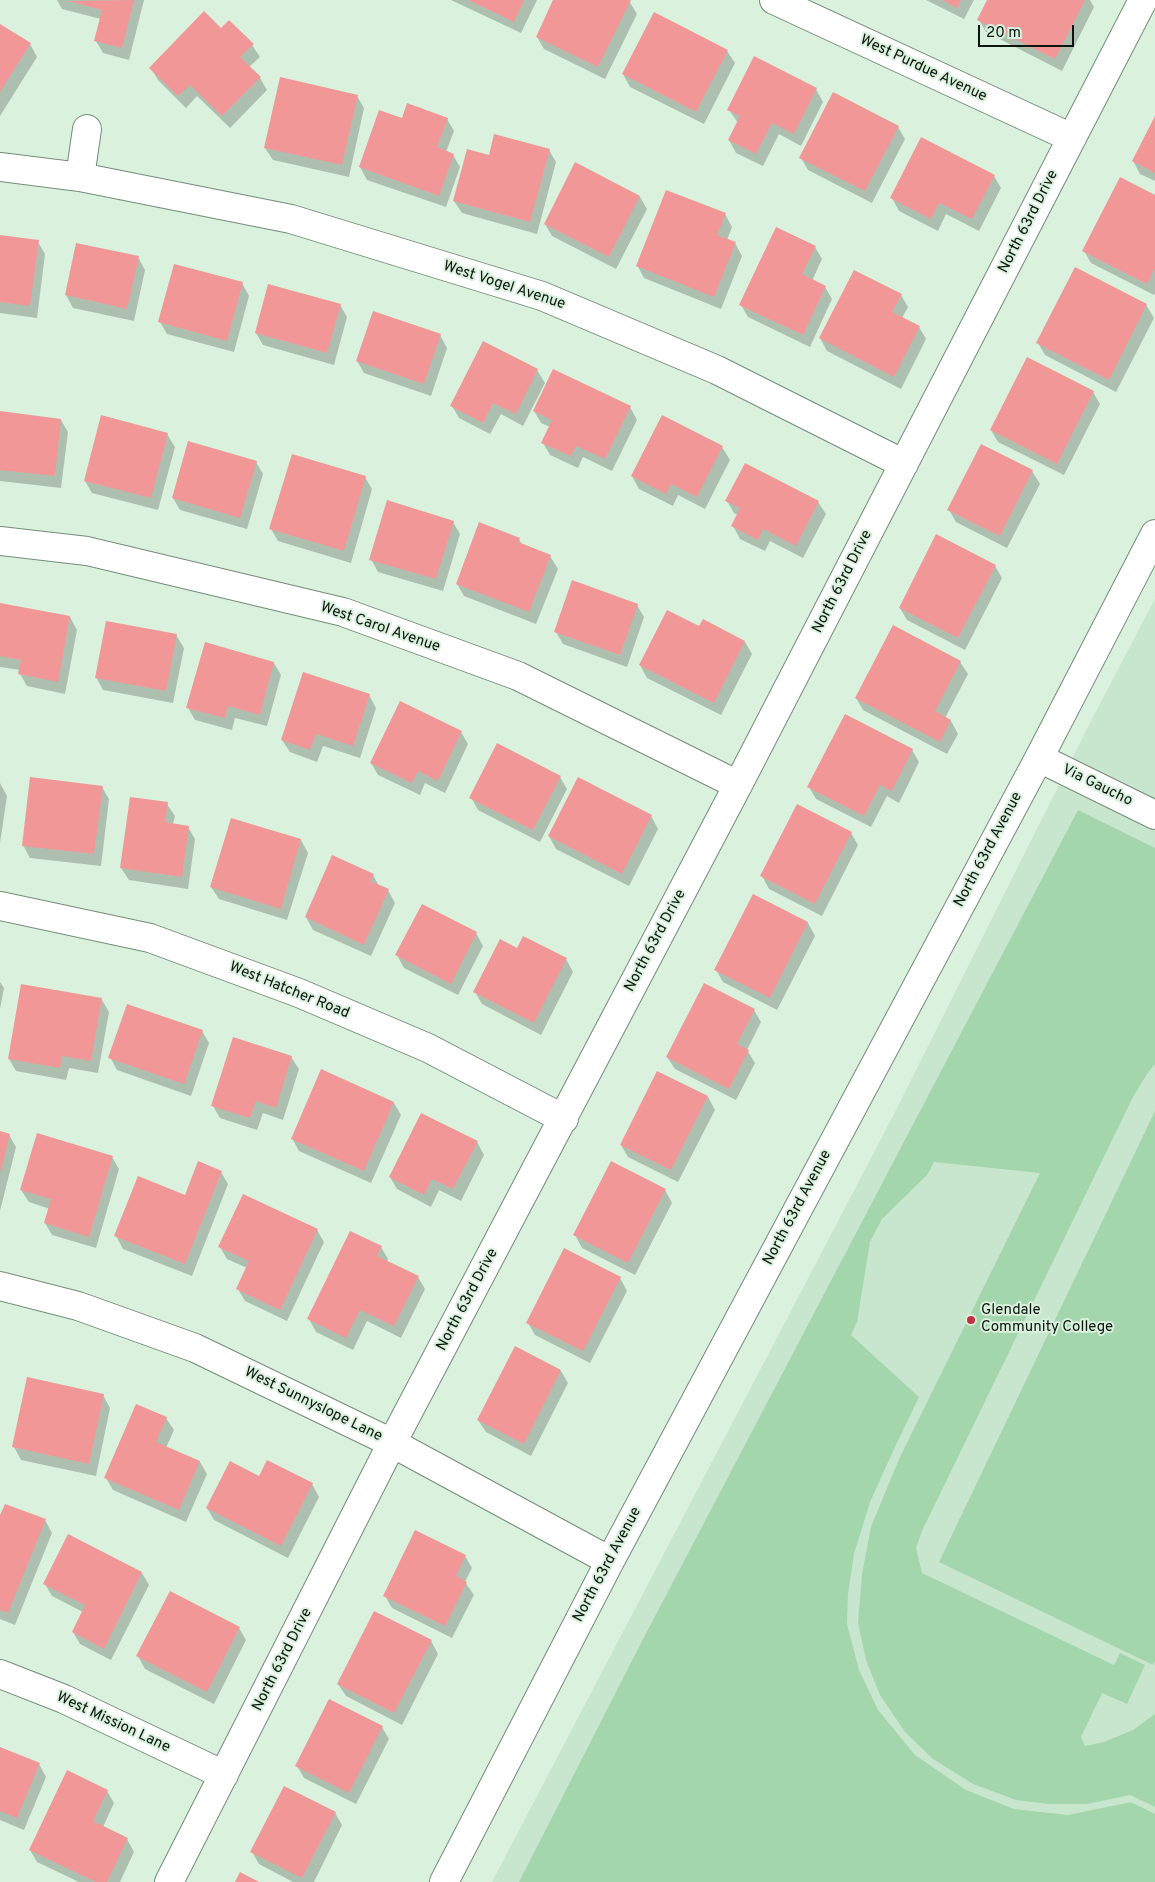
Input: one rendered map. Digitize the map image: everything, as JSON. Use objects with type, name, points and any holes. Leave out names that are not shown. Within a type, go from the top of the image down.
[{"type":"street","name":"West Purdue Avenue","points":[[774,0],[1072,138]]},
{"type":"street","name":"North 63rd Drive","points":[[169,1882],[392,1443],[564,1119],[1144,0]]},
{"type":"street","points":[[80,177],[87,129]]},
{"type":"street","name":"West Vogel Avenue","points":[[0,166],[80,177],[291,219],[542,296],[717,370],[904,464]]},
{"type":"street","name":"North 63rd Avenue","points":[[444,1882],[610,1561],[1038,758],[1155,534]]},
{"type":"street","name":"West Carol Avenue","points":[[0,541],[87,551],[343,612],[518,676],[738,785]]},
{"type":"street","name":"Via Gaucho","points":[[1038,758],[1155,815]]},
{"type":"street","name":"West Hatcher Road","points":[[0,906],[150,938],[299,993],[428,1048],[564,1119]]},
{"type":"street","name":"West Sunnyslope Lane","points":[[0,1286],[78,1306],[195,1348],[392,1443],[610,1561]]},
{"type":"street","name":"West Mission Lane","points":[[0,1674],[64,1699],[224,1775]]},
{"type":"shaded area","name":"Glendale Community College","points":[[1155,599],[1155,1882],[492,1882],[893,1116],[1092,719]]},
{"type":"green space","name":"Glendale Community College","points":[[1078,810],[1155,848],[1155,1064],[1133,1097],[922,1531],[916,1548],[922,1573],[1114,1665],[1120,1653],[1145,1665],[1127,1704],[1102,1693],[1081,1737],[1085,1746],[1104,1742],[1133,1730],[1155,1714],[1155,1807],[1130,1795],[1087,1804],[1049,1804],[1016,1800],[973,1784],[933,1759],[905,1732],[880,1695],[866,1660],[858,1623],[862,1574],[871,1527],[899,1459],[1040,1173],[934,1162],[927,1175],[882,1219],[870,1242],[857,1322],[851,1335],[919,1397],[870,1502],[854,1554],[848,1594],[847,1624],[859,1670],[878,1710],[915,1755],[966,1790],[1014,1809],[1068,1815],[1131,1802],[1155,1814],[1155,1882],[519,1882],[641,1643]]},
{"type":"green space","points":[[1155,1111],[1155,1661],[1153,1665],[939,1562]]},
{"type":"building","points":[[134,0],[122,48],[94,41],[102,10],[68,1]]},
{"type":"building","points":[[468,0],[524,0],[514,22]]},
{"type":"building","points":[[553,0],[631,0],[598,67],[536,37]]},
{"type":"building","points":[[942,0],[961,0],[957,8]]},
{"type":"building","points":[[987,0],[1085,0],[1055,59],[977,20]]},
{"type":"building","points":[[204,11],[221,28],[229,20],[254,44],[240,57],[261,77],[222,116],[190,85],[178,96],[149,68]]},
{"type":"building","points":[[654,12],[728,50],[696,112],[622,74]]},
{"type":"building","points":[[0,24],[31,43],[0,92]]},
{"type":"building","points":[[754,56],[817,88],[794,134],[772,123],[756,154],[728,140],[740,116],[727,110]]},
{"type":"building","points":[[280,77],[358,95],[342,165],[264,148]]},
{"type":"building","points":[[833,92],[899,126],[865,191],[799,158]]},
{"type":"building","points":[[407,103],[448,118],[437,147],[454,154],[439,196],[359,167],[379,110],[402,118]]},
{"type":"building","points":[[1155,116],[1155,173],[1132,161]]},
{"type":"building","points":[[494,134],[550,149],[530,222],[453,201],[467,149],[489,155]]},
{"type":"building","points":[[921,137],[995,175],[972,219],[939,203],[931,219],[890,198]]},
{"type":"building","points":[[575,162],[640,196],[609,257],[544,224]]},
{"type":"building","points":[[1120,177],[1155,195],[1155,268],[1147,284],[1082,251]]},
{"type":"building","points":[[666,190],[726,213],[717,235],[736,242],[714,297],[636,266]]},
{"type":"building","points":[[776,227],[816,246],[802,274],[826,286],[803,335],[739,305]]},
{"type":"building","points":[[0,235],[39,240],[30,306],[0,302]]},
{"type":"building","points":[[76,243],[139,256],[127,309],[65,295]]},
{"type":"building","points":[[174,264],[243,282],[227,341],[158,322]]},
{"type":"building","points":[[1075,267],[1147,304],[1109,380],[1036,343]]},
{"type":"building","points":[[854,270],[902,294],[892,312],[920,326],[894,377],[819,338]]},
{"type":"building","points":[[268,284],[341,304],[327,353],[255,333]]},
{"type":"building","points":[[373,311],[441,334],[424,384],[356,361]]},
{"type":"building","points":[[483,341],[538,369],[516,414],[493,403],[483,423],[450,406]]},
{"type":"building","points":[[1027,357],[1094,391],[1057,464],[990,430]]},
{"type":"building","points":[[553,369],[631,406],[605,459],[576,446],[571,456],[541,443],[552,420],[533,411]]},
{"type":"building","points":[[0,411],[61,419],[55,476],[0,470]]},
{"type":"building","points":[[101,415],[168,433],[151,498],[84,481]]},
{"type":"building","points":[[662,415],[723,446],[697,497],[671,484],[666,494],[631,476]]},
{"type":"building","points":[[188,441],[257,461],[240,518],[172,498]]},
{"type":"building","points":[[981,444],[1033,470],[1000,536],[947,510]]},
{"type":"building","points":[[292,454],[366,476],[344,551],[269,529]]},
{"type":"building","points":[[745,463],[819,501],[796,546],[763,529],[758,540],[731,526],[740,508],[725,501]]},
{"type":"building","points":[[387,500],[454,521],[436,579],[369,560]]},
{"type":"building","points":[[479,522],[520,538],[518,542],[551,555],[529,612],[456,584]]},
{"type":"building","points":[[936,534],[996,565],[958,638],[899,608]]},
{"type":"building","points":[[572,580],[638,604],[620,655],[554,632]]},
{"type":"building","points":[[0,603],[70,616],[58,682],[18,674],[21,660],[0,656]]},
{"type":"building","points":[[667,610],[699,626],[703,619],[745,641],[714,703],[639,665]]},
{"type":"building","points":[[106,621],[177,634],[166,691],[95,678]]},
{"type":"building","points":[[893,625],[961,661],[935,711],[951,720],[940,742],[855,698]]},
{"type":"building","points":[[205,642],[274,662],[260,715],[228,706],[225,718],[186,708]]},
{"type":"building","points":[[303,672],[370,694],[353,746],[316,734],[310,750],[281,740]]},
{"type":"building","points":[[400,701],[462,731],[438,781],[418,771],[412,783],[370,763]]},
{"type":"building","points":[[845,714],[913,749],[892,791],[880,785],[864,816],[807,787]]},
{"type":"building","points":[[497,743],[561,776],[533,830],[469,798]]},
{"type":"building","points":[[30,777],[103,786],[94,854],[22,846]]},
{"type":"building","points":[[578,777],[652,815],[622,874],[548,836]]},
{"type":"building","points":[[130,797],[168,802],[165,822],[189,826],[182,877],[120,868]]},
{"type":"building","points":[[797,804],[852,832],[815,904],[760,876]]},
{"type":"building","points":[[231,818],[301,839],[281,909],[210,887]]},
{"type":"building","points":[[332,855],[374,874],[370,881],[389,889],[364,945],[305,917]]},
{"type":"building","points":[[753,894],[808,922],[770,998],[714,970]]},
{"type":"building","points":[[422,904],[477,932],[451,984],[395,955]]},
{"type":"building","points":[[523,936],[567,958],[534,1023],[473,992],[500,939],[517,948]]},
{"type":"building","points":[[704,983],[755,1009],[737,1044],[749,1050],[729,1089],[666,1057]]},
{"type":"building","points":[[21,984],[102,998],[91,1061],[62,1056],[60,1068],[8,1059]]},
{"type":"building","points":[[127,1004],[203,1030],[184,1084],[108,1058]]},
{"type":"building","points":[[233,1037],[292,1056],[276,1108],[256,1101],[250,1118],[211,1106]]},
{"type":"building","points":[[321,1069],[394,1102],[364,1171],[291,1139]]},
{"type":"building","points":[[657,1071],[708,1096],[671,1170],[620,1145]]},
{"type":"building","points":[[421,1113],[478,1141],[453,1189],[432,1179],[424,1195],[389,1177]]},
{"type":"building","points":[[0,1131],[10,1134],[1,1170],[0,1170]]},
{"type":"building","points":[[37,1133],[113,1156],[89,1237],[44,1223],[51,1199],[20,1190]]},
{"type":"building","points":[[198,1161],[222,1171],[185,1264],[114,1236],[138,1176],[185,1195]]},
{"type":"building","points":[[611,1161],[666,1189],[628,1263],[573,1235]]},
{"type":"building","points":[[243,1194],[318,1229],[280,1310],[236,1289],[249,1261],[218,1247]]},
{"type":"building","points":[[350,1231],[382,1246],[377,1256],[419,1276],[394,1326],[360,1310],[346,1338],[307,1319]]},
{"type":"building","points":[[564,1248],[621,1277],[583,1351],[526,1323]]},
{"type":"building","points":[[515,1346],[561,1370],[524,1444],[477,1420]]},
{"type":"building","points":[[27,1377],[104,1394],[89,1464],[12,1447]]},
{"type":"building","points":[[136,1404],[167,1417],[156,1442],[200,1461],[179,1510],[104,1478]]},
{"type":"building","points":[[267,1460],[313,1483],[281,1546],[206,1508],[230,1461],[259,1476]]},
{"type":"building","points":[[5,1504],[46,1519],[8,1613],[0,1610],[0,1515]]},
{"type":"building","points":[[415,1530],[466,1555],[456,1576],[467,1582],[445,1626],[383,1596]]},
{"type":"building","points":[[68,1534],[142,1572],[104,1649],[72,1632],[85,1605],[43,1584]]},
{"type":"building","points":[[170,1591],[240,1627],[207,1692],[136,1656]]},
{"type":"building","points":[[374,1611],[432,1640],[394,1713],[337,1684]]},
{"type":"building","points":[[329,1699],[383,1726],[349,1793],[295,1766]]},
{"type":"building","points":[[0,1747],[40,1763],[17,1818],[0,1811]]},
{"type":"building","points":[[67,1770],[108,1790],[93,1821],[128,1838],[107,1882],[96,1882],[29,1850]]},
{"type":"building","points":[[284,1786],[336,1812],[302,1878],[250,1852]]},
{"type":"building","points":[[240,1872],[259,1882],[235,1882]]},
{"type":"place","name":"Glendale Community College","points":[[971,1320]]}]
